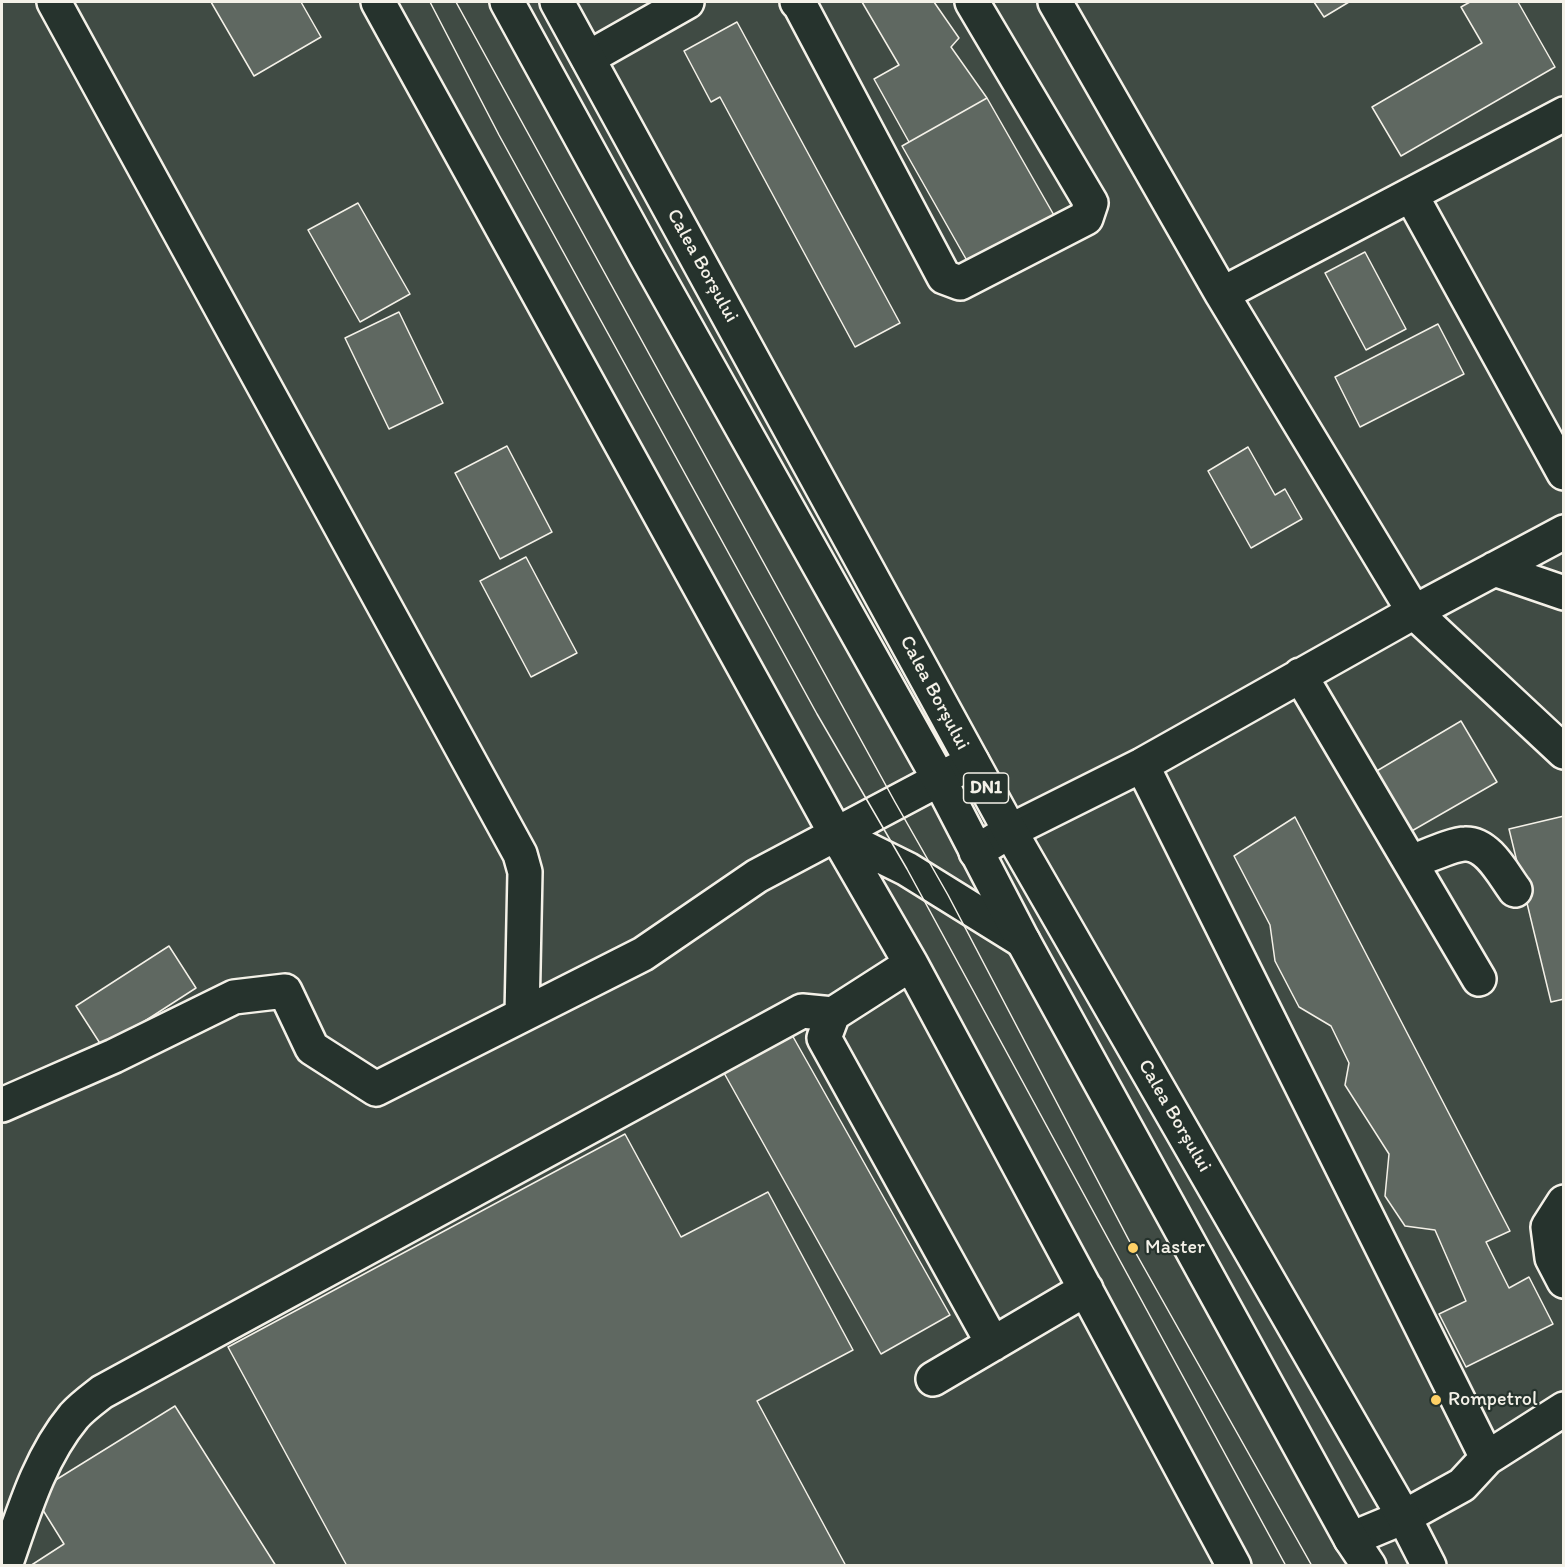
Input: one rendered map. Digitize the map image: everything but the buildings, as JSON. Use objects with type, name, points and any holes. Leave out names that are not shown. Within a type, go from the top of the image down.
[{"type":"street","points":[[54,2],[520,854],[525,872],[522,1015]]},
{"type":"street","points":[[378,2],[836,834],[911,964],[1234,1566]]},
{"type":"street","name":"Calea Borșului","points":[[507,2],[646,256],[939,779],[1023,941],[1351,1539],[1370,1566]]},
{"type":"street","name":"Calea Borșului","points":[[557,2],[1010,831],[1404,1517],[1429,1566]]},
{"type":"street","points":[[588,58],[687,2]]},
{"type":"street","points":[[801,3],[944,277],[960,283],[1086,218],[1091,203],[972,2]]},
{"type":"street","points":[[1055,2],[1222,294],[1414,612],[1563,752]]},
{"type":"street","points":[[1222,294],[1563,114]]},
{"type":"street","points":[[1411,195],[1563,473]]},
{"type":"street","points":[[976,852],[1010,831],[1142,765],[1300,675],[1563,532]]},
{"type":"street","points":[[1494,569],[1563,592]]},
{"type":"street","points":[[1300,675],[1479,979]]},
{"type":"street","points":[[2,1105],[114,1056],[234,997],[285,991],[312,1048],[375,1089],[643,954],[757,876],[972,762]]},
{"type":"street","points":[[1142,765],[1487,1458]]},
{"type":"street","points":[[836,834],[907,869],[1023,941]]},
{"type":"street","points":[[1411,862],[1464,844],[1478,847],[1489,855],[1515,890]]},
{"type":"street","points":[[5,1566],[27,1502],[53,1446],[75,1414],[102,1392],[802,1011],[833,1014],[911,964]]},
{"type":"street","points":[[833,1014],[825,1038],[993,1344]]},
{"type":"street","points":[[1563,1202],[1548,1227],[1551,1258],[1563,1281]]},
{"type":"street","points":[[933,1379],[1086,1289]]},
{"type":"street","points":[[1351,1539],[1404,1517],[1462,1485],[1487,1458],[1563,1409]]},
{"type":"shaded area","points":[[2,2],[1563,2],[1563,1565],[2,1565]]},
{"type":"tram line","points":[[430,2],[499,135],[817,714],[907,869],[1286,1566]]},
{"type":"tram line","points":[[456,2],[948,895],[1133,1248],[1312,1566]]},
{"type":"place","name":"Master","points":[[1133,1248]]},
{"type":"place","name":"Rompetrol","points":[[1436,1400]]}]
